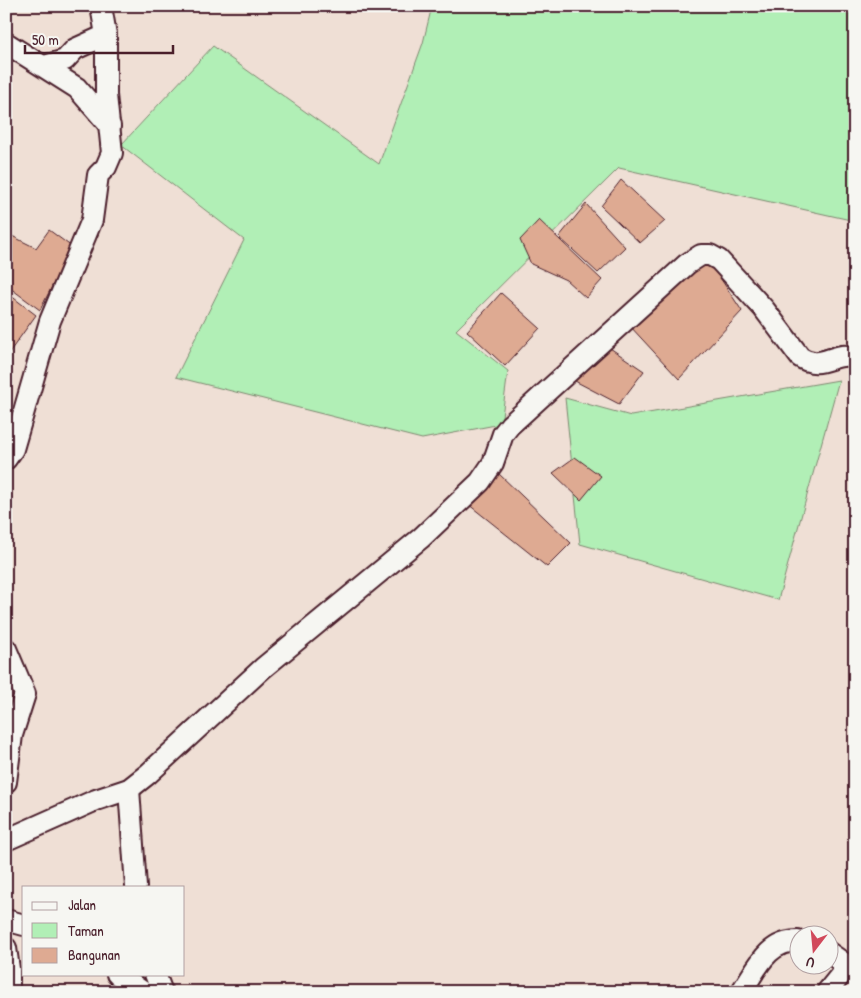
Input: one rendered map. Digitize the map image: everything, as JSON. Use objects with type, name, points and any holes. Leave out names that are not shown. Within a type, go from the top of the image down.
[{"type":"street","points":[[6,459],[13,450],[50,321],[92,220],[98,175],[106,166],[112,152],[106,95],[106,36],[101,6]]},
{"type":"street","points":[[44,66],[65,60],[75,49],[106,36]]},
{"type":"street","points":[[6,43],[77,88],[110,126]]},
{"type":"street","points":[[6,840],[96,800],[129,789],[198,730],[262,668],[421,538],[480,482],[493,463],[503,434],[510,425],[666,282],[701,255],[710,255],[719,260],[764,309],[800,356],[807,362],[817,364],[844,356],[855,358]]},
{"type":"street","points":[[6,649],[25,694],[12,735],[6,782]]},
{"type":"street","points":[[129,789],[136,886]]},
{"type":"street","points":[[6,920],[22,925]]},
{"type":"street","points":[[741,992],[771,948],[788,941]]},
{"type":"street","points":[[6,948],[9,968],[9,992]]},
{"type":"street","points":[[827,992],[851,969],[838,959]]},
{"type":"street","points":[[120,976],[143,992]]},
{"type":"street","points":[[157,976],[162,992]]},
{"type":"green space","points":[[432,6],[855,6],[855,221],[619,168],[456,330],[508,371],[501,424],[422,439],[176,377],[244,240],[121,145],[213,46],[379,164],[423,43]]},
{"type":"green space","points":[[839,380],[778,600],[580,544],[565,398],[631,416]]},
{"type":"building","points":[[621,180],[665,221],[640,243],[601,206]]},
{"type":"building","points":[[586,204],[625,247],[598,273],[559,237]]},
{"type":"building","points":[[539,220],[602,280],[586,298],[566,280],[531,264],[520,240]]},
{"type":"building","points":[[49,230],[72,247],[40,310],[6,285],[6,233],[36,248]]},
{"type":"building","points":[[705,255],[742,311],[679,379],[629,325]]},
{"type":"building","points":[[6,292],[36,315],[6,357]]},
{"type":"building","points":[[501,293],[540,328],[505,366],[467,331]]},
{"type":"building","points":[[604,344],[644,371],[619,404],[573,380]]},
{"type":"building","points":[[575,457],[601,476],[581,500],[553,473]]},
{"type":"building","points":[[498,473],[571,543],[547,567],[468,504]]}]
